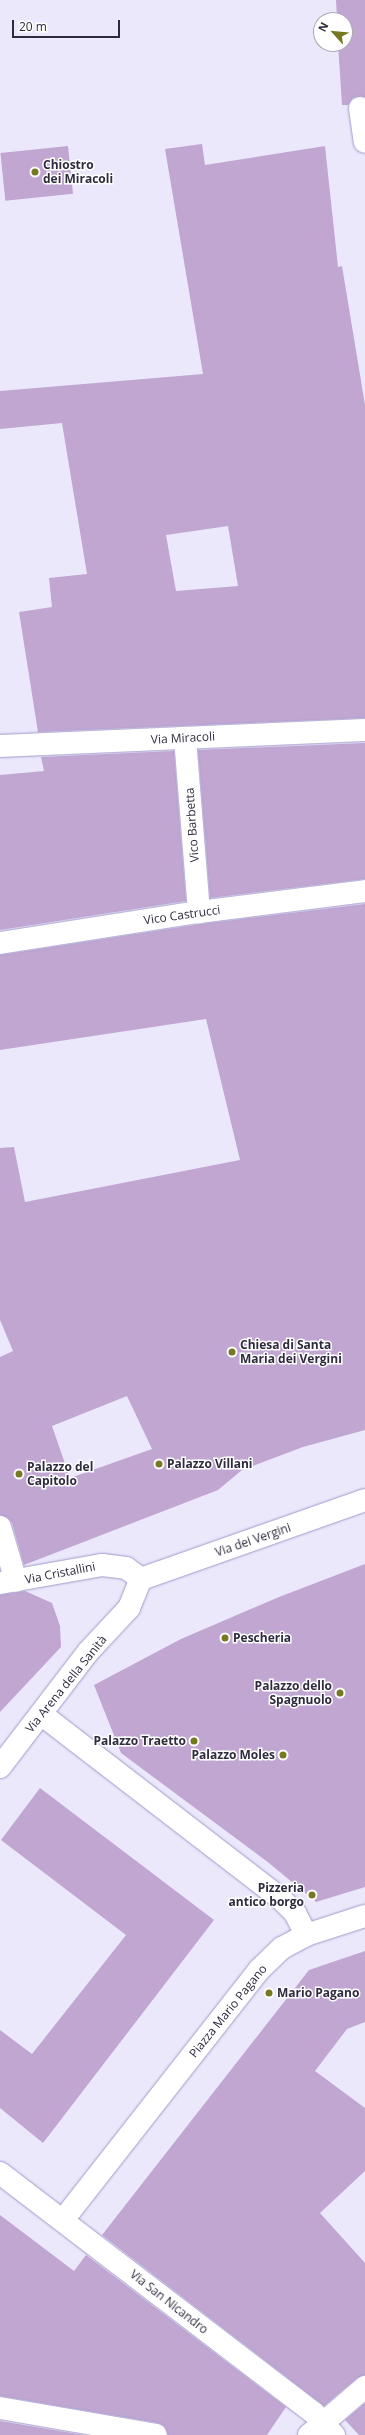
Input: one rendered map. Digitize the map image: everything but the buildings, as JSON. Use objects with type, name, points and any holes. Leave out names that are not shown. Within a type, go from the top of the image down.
[{"type":"street","points":[[360,108],[365,142]]},
{"type":"street","name":"Via Miracoli","points":[[0,746],[365,730]]},
{"type":"street","name":"Vico Barbetta","points":[[186,738],[199,912]]},
{"type":"street","name":"Vico Castrucci","points":[[0,943],[199,912],[365,891]]},
{"type":"street","name":"Via dei Vergini","points":[[141,1579],[365,1500]]},
{"type":"street","points":[[0,1527],[8,1582]]},
{"type":"street","name":"Via Cristallini","points":[[8,1582],[102,1565],[126,1568],[141,1579]]},
{"type":"street","name":"Via Arena della Sanità","points":[[0,1767],[88,1652],[128,1608],[141,1579]]},
{"type":"street","points":[[41,1714],[279,1897],[295,1913],[306,1935]]},
{"type":"street","name":"Piazza Mario Pagano","points":[[63,2220],[259,1970],[282,1948],[306,1935],[365,1916]]},
{"type":"street","name":"Via San Nicandro","points":[[0,2173],[308,2408],[322,2431]]},
{"type":"street","points":[[322,2431],[365,2387]]},
{"type":"street","points":[[0,2408],[156,2435]]},
{"type":"place","name":"Chiostro dei Miracoli","points":[[35,172]]},
{"type":"place","name":"Chiesa di Santa Maria dei Vergini","points":[[232,1352]]},
{"type":"place","name":"Palazzo Villani","points":[[159,1464]]},
{"type":"place","name":"Palazzo del Capitolo","points":[[19,1474]]},
{"type":"place","name":"Pescheria","points":[[225,1638]]},
{"type":"place","name":"Palazzo dello Spagnuolo","points":[[340,1693]]},
{"type":"place","name":"Palazzo Traetto","points":[[194,1741]]},
{"type":"place","name":"Palazzo Moles","points":[[283,1755]]},
{"type":"place","name":"Pizzeria antico borgo","points":[[312,1895]]},
{"type":"place","name":"Mario Pagano","points":[[269,1993]]}]
